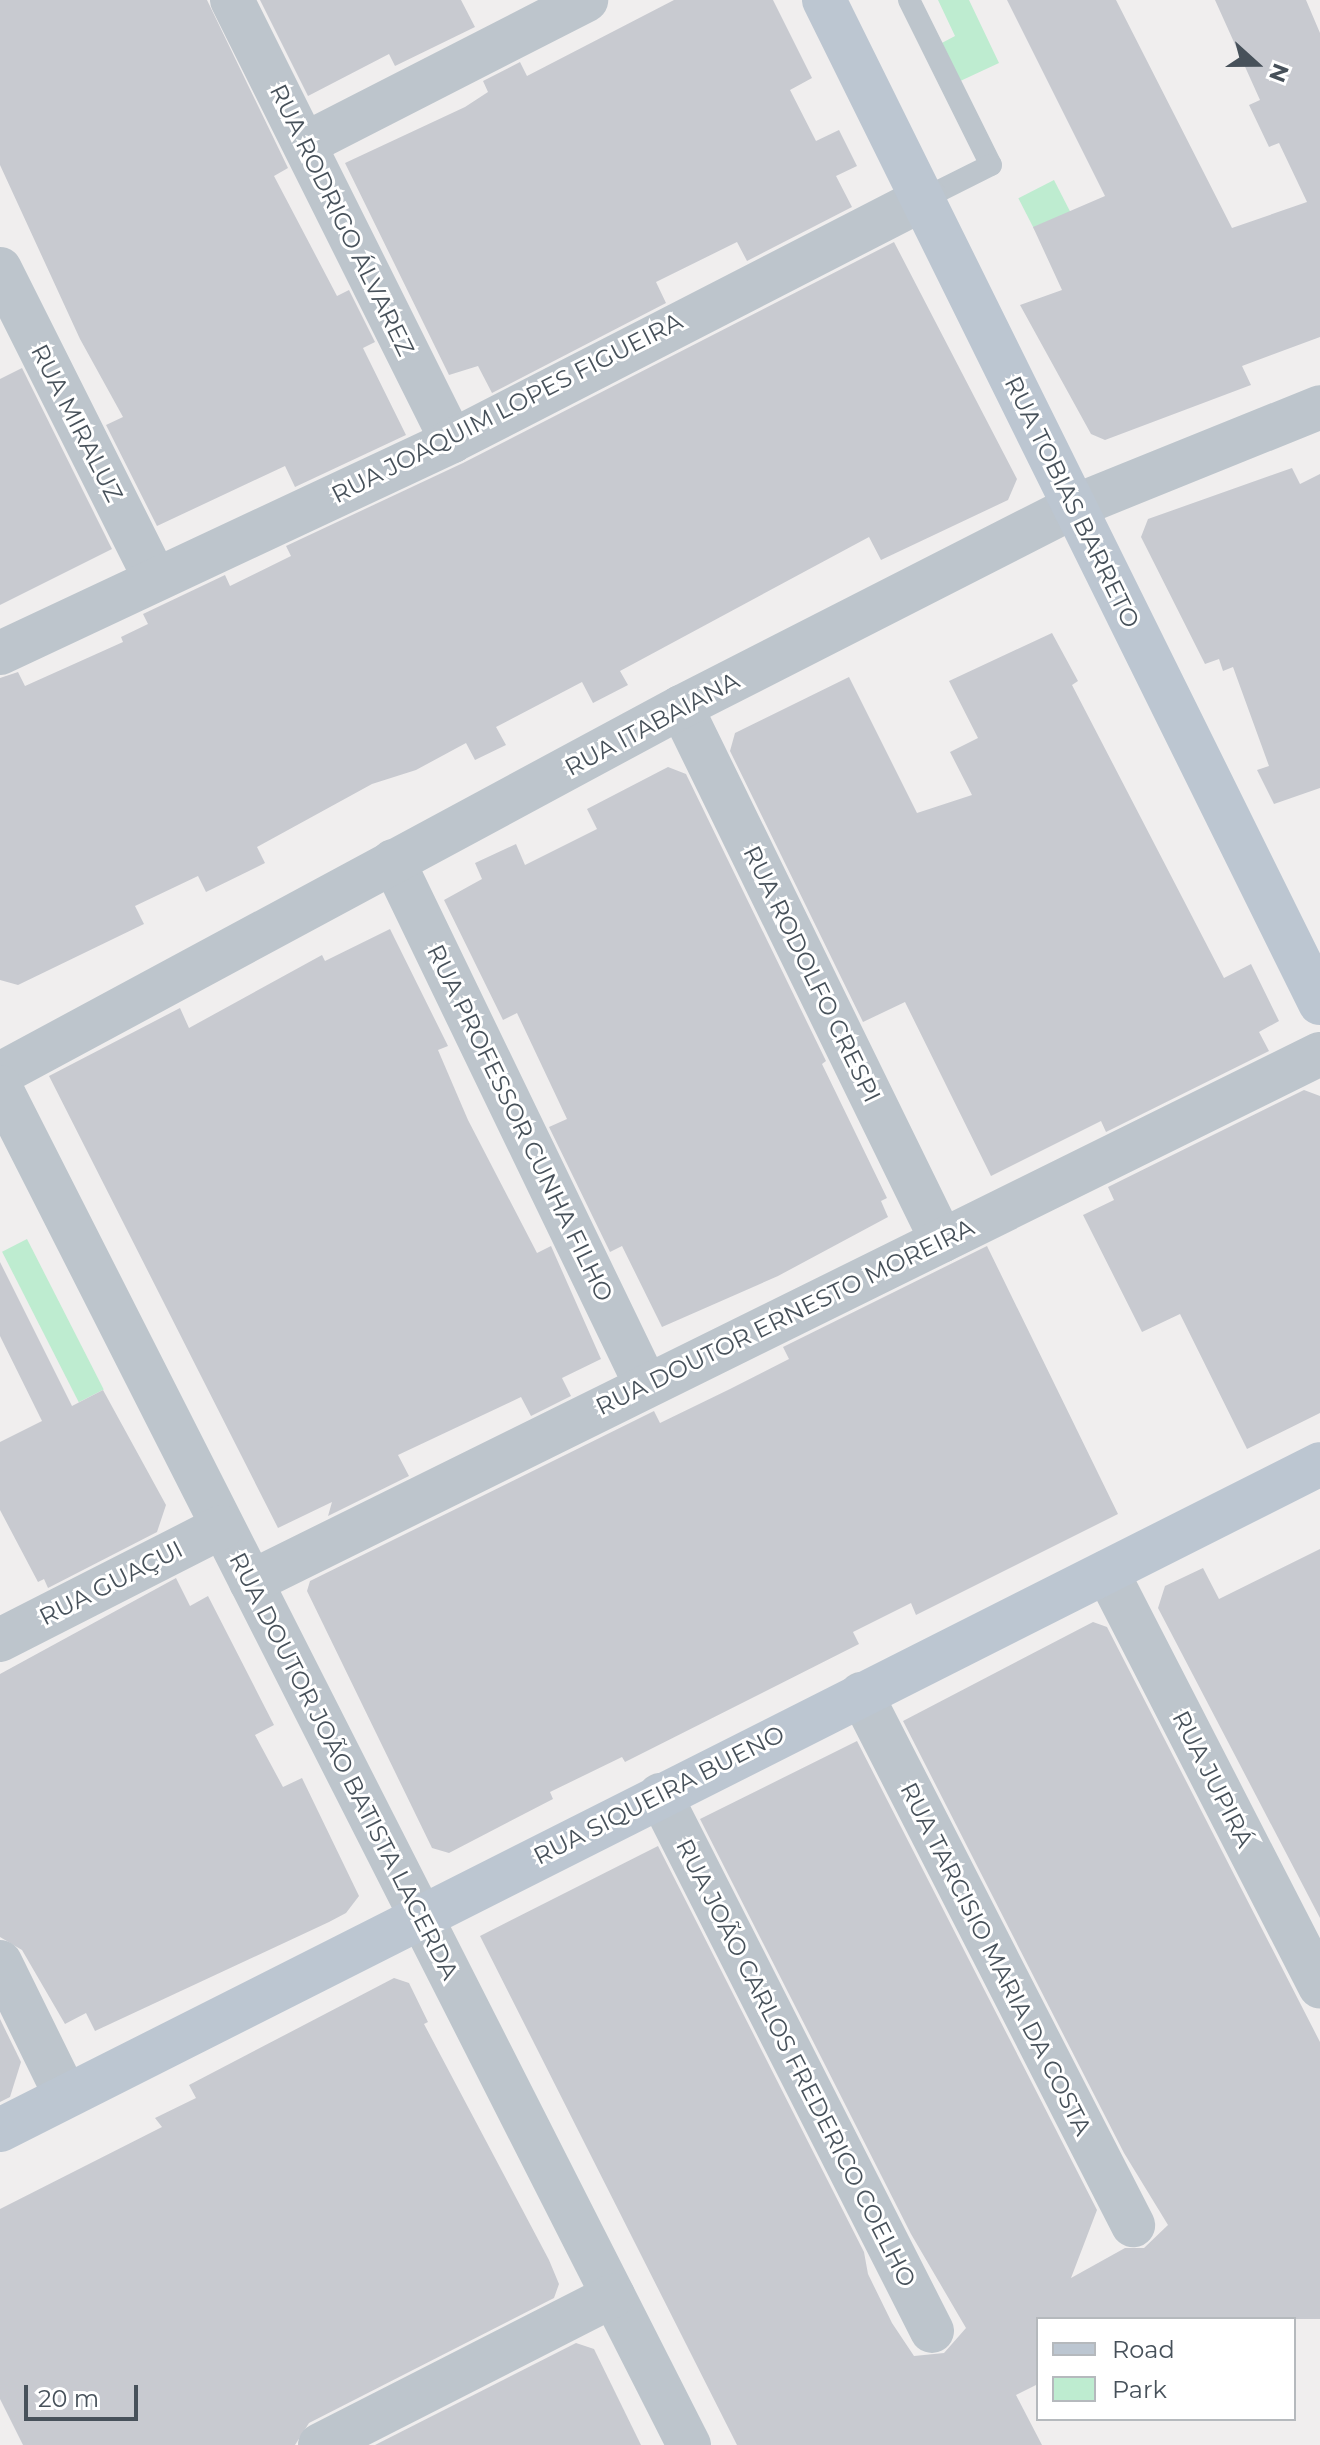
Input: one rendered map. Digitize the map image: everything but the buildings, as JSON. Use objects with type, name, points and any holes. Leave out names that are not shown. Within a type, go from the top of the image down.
[{"type":"main road","name":"RUA TOBIAS BARRETO","points":[[824,0],[925,198],[1073,507],[1320,1003]]},
{"type":"main road","name":"RUA SIQUEIRA BUENO","points":[[0,2130],[1320,1464]]},
{"type":"street","name":"RUA RODRIGO ÁLVAREZ","points":[[232,0],[452,441]]},
{"type":"street","points":[[305,144],[586,0]]},
{"type":"street","name":"RUA JOAQUIM LOPES FIGUEIRA","points":[[0,653],[154,577],[452,441],[925,198]]},
{"type":"street","name":"RUA MIRALUZ","points":[[0,269],[154,577]]},
{"type":"street","name":"RUA ITABAIANA","points":[[0,1074],[681,707],[1073,507],[1320,407]]},
{"type":"street","name":"RUA RODOLFO CRESPI","points":[[681,707],[942,1241]]},
{"type":"street","name":"RUA PROFESSOR CUNHA FILHO","points":[[393,861],[646,1385]]},
{"type":"street","name":"RUA DOUTOR ERNESTO MOREIRA","points":[[251,1582],[1320,1054]]},
{"type":"street","name":"RUA DOUTOR JOÃO BATISTA LACERDA","points":[[0,1087],[689,2445]]},
{"type":"street","name":"RUA GUAÇUI","points":[[0,1640],[222,1527]]},
{"type":"street","name":"RUA JUPIRÁ","points":[[1107,1572],[1320,1987]]},
{"type":"street","name":"RUA TARCISIO MARIA DA COSTA","points":[[861,1694],[1133,2225]]},
{"type":"street","name":"RUA JOÃO CARLOS FREDERICO COELHO","points":[[660,1795],[932,2331]]},
{"type":"street","points":[[0,1962],[66,2096]]},
{"type":"street","points":[[320,2445],[613,2296]]},
{"type":"lane","points":[[909,0],[991,165],[925,198]]},
{"type":"green space","points":[[938,0],[969,0],[999,63],[956,83],[938,45],[955,36]]},
{"type":"green space","points":[[1054,180],[1070,212],[1035,230],[1018,198]]},
{"type":"green space","points":[[27,1239],[104,1390],[79,1402],[2,1252]]}]
